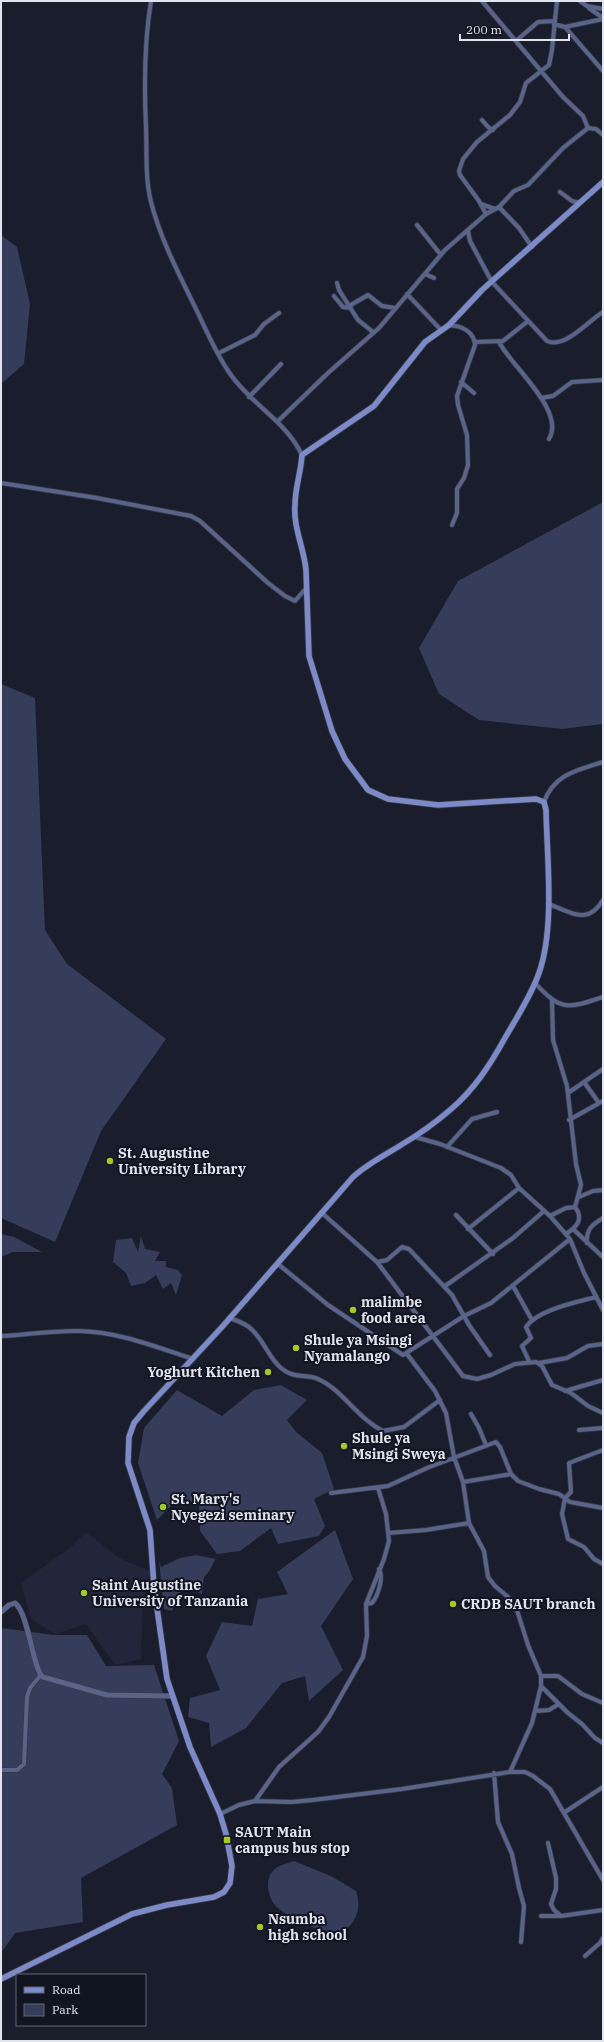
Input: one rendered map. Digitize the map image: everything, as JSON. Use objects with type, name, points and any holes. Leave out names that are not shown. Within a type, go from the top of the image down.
[{"type":"main road","points":[[1,1979],[132,1914],[167,1905],[209,1899],[224,1892],[230,1883],[232,1866],[230,1847],[220,1814],[190,1746],[171,1696],[162,1650],[154,1587],[150,1530],[128,1463],[127,1449],[129,1437],[134,1423],[360,1171],[415,1137],[449,1110],[476,1084],[500,1047],[535,983],[544,952],[547,904],[546,810],[544,802],[536,799],[438,806],[388,799],[368,790],[345,759],[332,731],[309,656],[308,587],[305,556],[295,519],[294,505],[302,455],[374,406],[420,348],[449,325],[492,282],[603,182]]},
{"type":"street","points":[[151,1],[144,72],[148,192],[172,260],[230,374],[249,397],[278,421],[296,442],[302,455]]},
{"type":"street","points":[[482,1],[542,70],[563,97],[583,116],[588,128]]},
{"type":"street","points":[[486,214],[481,204],[463,180],[459,171],[463,159],[470,149],[517,108],[526,83],[550,62],[557,1]]},
{"type":"street","points":[[580,1],[603,18]]},
{"type":"street","points":[[587,6],[603,9]]},
{"type":"street","points":[[566,27],[603,18]]},
{"type":"street","points":[[516,40],[538,22],[554,23],[566,27],[603,71]]},
{"type":"street","points":[[482,120],[493,130]]},
{"type":"street","points":[[278,421],[379,328],[441,255],[486,214],[497,208],[514,191],[529,183],[563,148],[588,128],[596,129],[603,135]]},
{"type":"street","points":[[560,192],[572,201],[580,203]]},
{"type":"street","points":[[481,204],[497,208],[519,228],[532,247]]},
{"type":"street","points":[[417,225],[441,255]]},
{"type":"street","points":[[468,231],[471,243],[492,282],[547,341],[557,342],[580,331],[603,312]]},
{"type":"street","points":[[425,274],[434,278]]},
{"type":"street","points":[[337,283],[339,290],[358,320],[373,332]]},
{"type":"street","points":[[407,294],[441,330]]},
{"type":"street","points":[[334,296],[343,307],[350,307],[368,295],[386,308],[395,308]]},
{"type":"street","points":[[219,353],[255,335],[264,324],[280,313]]},
{"type":"street","points":[[475,342],[499,342],[513,335],[528,321]]},
{"type":"street","points":[[449,325],[466,329],[475,342],[475,349],[461,382],[457,401],[467,435],[468,465],[464,478],[457,489],[457,513],[452,525]]},
{"type":"street","points":[[499,342],[508,358],[541,398],[553,425],[552,434],[549,439]]},
{"type":"street","points":[[249,397],[281,364]]},
{"type":"street","points":[[541,398],[553,396],[572,382],[603,380]]},
{"type":"street","points":[[461,382],[474,393]]},
{"type":"street","points":[[1,483],[97,498],[191,516],[200,521],[232,552],[284,596],[295,601],[308,587]]},
{"type":"street","points":[[544,802],[553,784],[560,778],[571,772],[603,762]]},
{"type":"street","points":[[547,904],[576,915],[584,916],[596,910],[603,900]]},
{"type":"street","points":[[535,983],[552,1000],[563,1005],[572,1005],[603,997]]},
{"type":"street","points":[[552,1000],[554,1045],[568,1093],[576,1164],[581,1185],[579,1197],[575,1207],[580,1221],[574,1230],[566,1234]]},
{"type":"street","points":[[568,1093],[603,1069]]},
{"type":"street","points":[[584,1082],[598,1104]]},
{"type":"street","points":[[570,1120],[603,1101]]},
{"type":"street","points":[[447,1147],[472,1119],[497,1112]]},
{"type":"street","points":[[415,1137],[447,1147],[501,1168],[511,1175],[519,1188],[550,1216],[570,1239],[603,1310]]},
{"type":"street","points":[[468,1229],[519,1188]]},
{"type":"street","points":[[579,1197],[593,1191],[603,1190]]},
{"type":"street","points":[[550,1216],[566,1208],[575,1207]]},
{"type":"street","points":[[445,1286],[493,1254],[544,1211]]},
{"type":"street","points":[[322,1213],[377,1262],[400,1294],[434,1335],[458,1371],[469,1378],[491,1375],[515,1364],[529,1361],[539,1363],[567,1358],[588,1346],[603,1344]]},
{"type":"street","points":[[456,1215],[493,1254]]},
{"type":"street","points":[[587,1243],[588,1230],[591,1226],[603,1218]]},
{"type":"street","points":[[574,1230],[603,1257]]},
{"type":"street","points":[[278,1264],[342,1315],[400,1354],[406,1354],[464,1316],[491,1303],[570,1239]]},
{"type":"street","points":[[377,1262],[387,1260],[398,1249],[405,1246],[445,1286],[490,1355]]},
{"type":"street","points":[[513,1286],[532,1320]]},
{"type":"street","points":[[529,1361],[522,1346],[531,1338],[526,1327],[532,1320],[554,1309],[596,1297]]},
{"type":"street","points":[[229,1318],[250,1328],[280,1367],[287,1373],[295,1376],[310,1377],[322,1381],[368,1422],[383,1430],[404,1427],[440,1400]]},
{"type":"street","points":[[1,1336],[63,1331],[95,1332],[119,1336],[193,1359]]},
{"type":"street","points":[[406,1354],[428,1381],[440,1400],[448,1418],[454,1457],[462,1482],[469,1523],[484,1551],[488,1577],[495,1586],[508,1596],[516,1607],[528,1645],[541,1676],[541,1686],[530,1731],[510,1772]]},
{"type":"street","points":[[539,1363],[552,1385],[575,1395],[588,1406],[603,1413]]},
{"type":"street","points":[[565,1391],[603,1380]]},
{"type":"street","points":[[471,1414],[480,1428],[486,1445]]},
{"type":"street","points":[[579,1430],[603,1428]]},
{"type":"street","points":[[331,1493],[388,1486],[454,1457],[486,1445],[498,1443],[511,1474],[518,1482],[559,1494],[570,1502],[603,1508]]},
{"type":"street","points":[[603,1450],[569,1463],[572,1489],[571,1494],[565,1498],[562,1515],[568,1539],[584,1547],[594,1560],[603,1564]]},
{"type":"street","points":[[462,1482],[511,1474]]},
{"type":"street","points":[[381,1497],[388,1486]]},
{"type":"street","points":[[255,1802],[279,1767],[318,1732],[356,1671],[366,1647],[366,1604],[387,1549],[388,1533],[378,1488]]},
{"type":"street","points":[[388,1533],[426,1530],[469,1523]]},
{"type":"street","points":[[366,1604],[374,1602],[382,1578],[379,1569]]},
{"type":"street","points":[[368,1597],[377,1591]]},
{"type":"street","points":[[1,1612],[12,1603],[15,1603],[19,1607],[40,1676]]},
{"type":"street","points":[[40,1676],[107,1695],[171,1696]]},
{"type":"street","points":[[1,1770],[17,1770],[24,1764],[27,1697],[30,1688],[40,1676]]},
{"type":"street","points":[[541,1676],[558,1676],[582,1694],[603,1703]]},
{"type":"street","points":[[541,1686],[595,1738],[603,1743]]},
{"type":"street","points":[[535,1711],[549,1710],[559,1704]]},
{"type":"street","points":[[220,1814],[239,1806],[255,1802],[291,1802],[313,1800],[402,1789],[494,1774],[525,1772],[541,1780],[550,1789],[565,1812],[603,1880]]},
{"type":"street","points":[[494,1774],[498,1822],[512,1854],[524,1906],[521,1942]]},
{"type":"street","points":[[565,1812],[603,1787]]},
{"type":"street","points":[[548,1844],[556,1878],[556,1889],[551,1904],[554,1910],[561,1916]]},
{"type":"street","points":[[541,1916],[561,1916],[603,1910]]},
{"type":"street","points":[[585,1956],[600,1943],[603,1938]]},
{"type":"shaded area","name":"Saint Augustine University of Tanzania","points":[[86,1532],[119,1558],[150,1571],[143,1603],[141,1659],[115,1665],[86,1624],[55,1634],[31,1619],[21,1583],[71,1547]]},
{"type":"green space","points":[[1,235],[17,247],[30,304],[24,364],[1,384]]},
{"type":"green space","points":[[603,502],[603,724],[562,729],[479,720],[439,694],[419,648],[458,581]]},
{"type":"green space","points":[[1,684],[35,698],[45,930],[67,964],[166,1039],[101,1131],[55,1242],[1,1218]]},
{"type":"green space","points":[[1,1234],[14,1237],[42,1252],[13,1252],[1,1257]]},
{"type":"green space","points":[[141,1236],[145,1249],[160,1252],[155,1261],[166,1261],[166,1267],[178,1270],[182,1275],[176,1295],[171,1283],[163,1289],[156,1275],[145,1283],[131,1286],[126,1273],[113,1262],[116,1240],[132,1238],[138,1252]]},
{"type":"green space","points":[[281,1385],[307,1400],[287,1420],[296,1432],[322,1453],[334,1489],[314,1499],[325,1526],[319,1536],[278,1544],[271,1528],[240,1551],[217,1554],[200,1531],[199,1502],[176,1501],[157,1520],[138,1463],[144,1428],[177,1390],[222,1416],[254,1390]]},
{"type":"green space","points":[[335,1530],[353,1579],[321,1626],[343,1670],[309,1701],[305,1676],[282,1683],[246,1728],[211,1747],[209,1723],[188,1717],[190,1698],[220,1690],[206,1656],[222,1622],[252,1626],[258,1599],[288,1594],[277,1572]]},
{"type":"green space","points":[[196,1555],[216,1559],[204,1577],[202,1594],[187,1588],[179,1593],[172,1611],[164,1609],[159,1561],[161,1567],[180,1558]]},
{"type":"green space","points":[[1,1628],[54,1635],[87,1635],[106,1666],[154,1665],[179,1741],[162,1774],[172,1788],[177,1825],[81,1878],[83,1922],[15,1933],[1,1953]]},
{"type":"green space","points":[[294,1861],[331,1876],[356,1891],[358,1909],[354,1920],[348,1927],[339,1931],[317,1929],[295,1919],[275,1905],[270,1896],[268,1886],[270,1876],[276,1868]]},
{"type":"place","name":"St. Augustine University Library","points":[[110,1161]]},
{"type":"place","name":"malimbe food area","points":[[353,1310]]},
{"type":"place","name":"Shule ya Msingi Nyamalango","points":[[296,1348]]},
{"type":"place","name":"Yoghurt Kitchen","points":[[268,1372]]},
{"type":"place","name":"Shule ya Msingi Sweya","points":[[344,1446]]},
{"type":"place","name":"St. Mary's Nyegezi seminary","points":[[163,1507]]},
{"type":"place","name":"Saint Augustine University of Tanzania","points":[[84,1593]]},
{"type":"place","name":"CRDB SAUT branch","points":[[453,1604]]},
{"type":"place","name":"SAUT Main campus bus stop","points":[[227,1840]]},
{"type":"place","name":"Nsumba high school","points":[[260,1927]]}]
